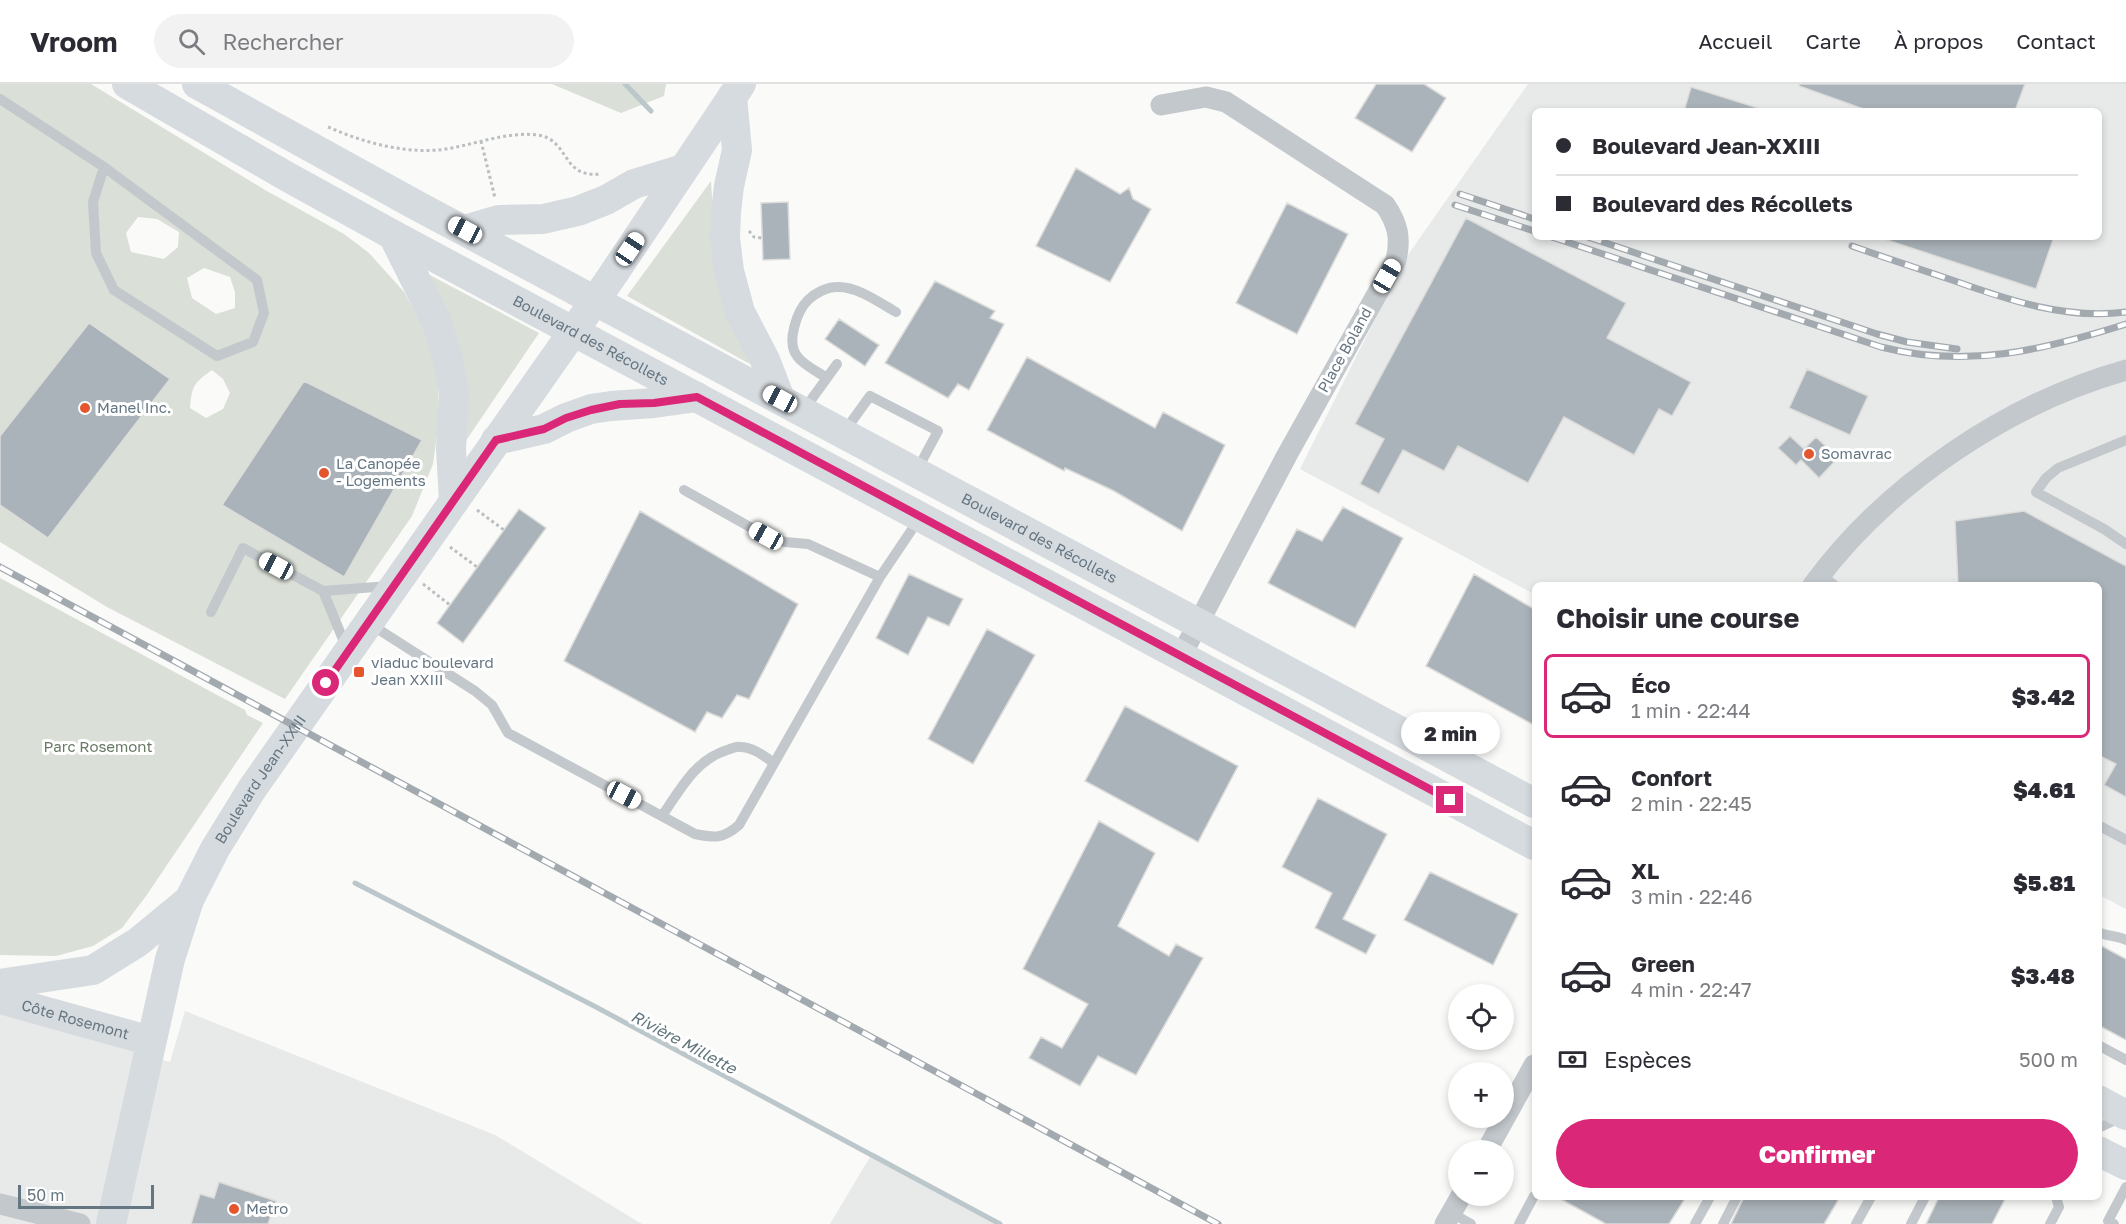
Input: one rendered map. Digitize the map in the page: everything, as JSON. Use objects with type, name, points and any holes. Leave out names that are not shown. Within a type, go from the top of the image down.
[{"type":"main road","name":"Boulevard des Récollets","points":[[127,84],[393,235],[1532,844]]},
{"type":"main road","name":"Boulevard des Récollets","points":[[197,84],[293,139],[594,301],[1532,802]]},
{"type":"main road","points":[[736,91],[737,150],[726,212],[725,238],[729,271],[740,312],[791,405]]},
{"type":"main road","name":"Boulevard Jean-XXIII","points":[[111,1224],[170,959],[189,900],[215,849],[243,802],[368,622],[408,585],[465,506],[496,440],[594,301],[736,91]]},
{"type":"main road","points":[[465,230],[499,220],[543,219],[578,211],[606,200],[634,184],[683,169]]},
{"type":"main road","points":[[393,235],[433,314],[446,354],[454,393],[451,449],[465,506]]},
{"type":"main road","points":[[496,440],[544,429],[566,418],[591,410],[620,404],[654,403],[697,397]]},
{"type":"main road","points":[[0,984],[93,970],[138,942],[189,900]]},
{"type":"main road","name":"Côte Rosemont","points":[[0,999],[151,1041]]},
{"type":"main road","points":[[2102,1102],[2126,1115]]},
{"type":"main road","points":[[2102,1153],[2126,1166]]},
{"type":"street","name":"Place Boland","points":[[1161,105],[1206,98],[1226,102],[1385,205],[1394,218],[1400,243],[1396,260],[1287,455],[1181,656]]},
{"type":"street","points":[[1823,582],[1853,538],[1882,509],[1957,449],[1986,431],[2048,399],[2080,385],[2126,370]]},
{"type":"street","points":[[1492,1140],[1532,1069]]},
{"type":"street","points":[[0,1204],[80,1224]]},
{"type":"lane","points":[[0,99],[104,167],[257,280],[264,313],[253,342],[217,356],[114,290],[96,253],[93,202],[104,167]]},
{"type":"lane","points":[[827,378],[798,358],[794,349],[793,338],[796,322],[801,309],[810,298],[827,289],[844,287],[896,312]]},
{"type":"lane","points":[[791,405],[827,378],[837,364]]},
{"type":"lane","points":[[843,434],[870,396],[938,432],[916,472]]},
{"type":"lane","points":[[2126,440],[2053,471],[2036,492],[2104,529],[2126,544]]},
{"type":"lane","points":[[684,490],[766,536],[784,542],[808,544],[880,577]]},
{"type":"lane","points":[[368,622],[475,691],[492,705],[508,733],[695,834],[712,837],[728,835],[739,825],[880,577],[920,516]]},
{"type":"lane","points":[[211,612],[243,548],[323,591],[408,585]]},
{"type":"lane","points":[[323,591],[348,651]]},
{"type":"lane","points":[[662,816],[691,775],[705,760],[721,752],[739,746],[754,750],[774,763]]},
{"type":"lane","points":[[2102,827],[2126,840]]},
{"type":"lane","points":[[2102,934],[2126,940]]},
{"type":"lane","points":[[2102,1047],[2126,1060]]},
{"type":"lane","points":[[2102,1126],[2126,1115]]},
{"type":"lane","points":[[2110,1223],[2126,1187]]},
{"type":"lane","points":[[1519,1224],[1532,1200]]},
{"type":"lane","points":[[1695,1224],[1708,1200]]},
{"type":"lane","points":[[1723,1224],[1735,1200]]},
{"type":"lane","points":[[1856,1224],[1869,1200]]},
{"type":"lane","points":[[1911,1224],[1923,1200]]},
{"type":"lane","points":[[2050,1224],[2059,1208],[2057,1200]]},
{"type":"lane","points":[[1453,1211],[1471,1224]]},
{"type":"path","points":[[327,127],[359,140],[394,148],[438,150],[511,136],[543,136],[558,146],[580,172],[593,175],[604,174]]},
{"type":"path","points":[[481,141],[495,200]]},
{"type":"path","points":[[465,506],[504,530]]},
{"type":"path","points":[[449,547],[477,567]]},
{"type":"path","points":[[408,585],[450,605]]},
{"type":"shaded area","points":[[1528,84],[2126,84],[2126,909],[2102,897],[2102,582],[1532,582],[1532,593],[1300,469],[1405,259]]},
{"type":"shaded area","points":[[185,1011],[495,1135],[642,1224],[0,1224],[0,1014],[170,1062]]},
{"type":"shaded area","points":[[873,1152],[997,1224],[830,1224]]},
{"type":"green space","points":[[0,84],[91,84],[265,190],[344,234],[369,253],[404,292],[428,336],[438,373],[439,421],[433,464],[412,516],[285,699],[107,607],[0,542]],"holes":[[[138,217],[157,219],[179,232],[178,247],[164,259],[131,252],[126,233]],[[204,268],[230,277],[235,292],[235,308],[216,314],[192,298],[187,278]],[[212,370],[223,379],[230,393],[223,409],[206,418],[190,408],[192,394],[198,382]]]},
{"type":"green space","points":[[552,84],[666,84],[664,96],[621,113]]},
{"type":"green space","points":[[711,181],[717,279],[750,364],[627,296]]},
{"type":"green space","points":[[426,273],[539,333],[463,445]]},
{"type":"green space","name":"Parc Rosemont","points":[[0,578],[245,710],[247,715],[263,723],[122,928],[93,946],[56,956],[0,955]]},
{"type":"building","points":[[1376,84],[1424,84],[1446,98],[1412,152],[1355,118]]},
{"type":"building","points":[[1799,84],[2025,84],[2016,108],[1861,108],[1799,86]]},
{"type":"building","points":[[1691,87],[1758,108],[1685,108]]},
{"type":"building","points":[[1076,168],[1120,194],[1129,188],[1133,199],[1151,209],[1110,282],[1036,246]]},
{"type":"building","points":[[788,202],[790,259],[763,260],[761,203]]},
{"type":"building","points":[[1287,203],[1348,234],[1297,334],[1236,303]]},
{"type":"building","points":[[1466,218],[1626,303],[1607,338],[1691,382],[1672,416],[1659,409],[1634,455],[1564,417],[1528,483],[1458,446],[1444,471],[1403,450],[1379,494],[1360,484],[1384,439],[1355,424]]},
{"type":"building","points":[[1887,240],[2053,240],[2036,289]]},
{"type":"building","points":[[935,281],[995,311],[990,318],[1004,324],[969,390],[958,384],[948,398],[885,363]]},
{"type":"building","points":[[839,319],[879,345],[865,366],[825,339]]},
{"type":"building","name":"Manel Inc.","points":[[89,323],[170,379],[48,538],[0,505],[0,436]]},
{"type":"building","points":[[1027,357],[1155,428],[1163,412],[1225,445],[1182,531],[1114,491],[1065,468],[1064,471],[987,430]]},
{"type":"building","points":[[1807,369],[1868,396],[1850,435],[1789,408]]},
{"type":"building","name":"La Canopée - Logements","points":[[304,381],[422,440],[344,577],[222,505]]},
{"type":"building","name":"Somavrac","points":[[1790,436],[1804,449],[1816,437],[1838,458],[1819,478],[1801,460],[1796,465],[1778,448]]},
{"type":"building","points":[[1343,507],[1403,538],[1355,628],[1268,583],[1297,529],[1322,541]]},
{"type":"building","points":[[519,509],[546,528],[463,643],[437,623]]},
{"type":"building","points":[[640,511],[798,604],[749,699],[737,695],[722,718],[707,712],[695,732],[564,661]]},
{"type":"building","points":[[2024,511],[2126,566],[2126,797],[2104,785],[2116,764],[2102,757],[2102,582],[1958,582],[1955,521]]},
{"type":"building","points":[[909,574],[963,599],[949,626],[928,617],[908,655],[876,638]]},
{"type":"building","points":[[1474,574],[1532,608],[1532,724],[1426,666]]},
{"type":"building","points":[[987,629],[1035,655],[973,764],[928,739]]},
{"type":"building","points":[[1125,706],[1238,766],[1198,842],[1085,781]]},
{"type":"building","points":[[1318,798],[1387,834],[1343,919],[1376,935],[1366,954],[1315,928],[1332,893],[1282,867]]},
{"type":"building","points":[[1099,821],[1155,853],[1118,926],[1169,956],[1176,944],[1203,958],[1136,1075],[1098,1056],[1080,1086],[1029,1058],[1041,1037],[1062,1048],[1088,1004],[1023,969]]},
{"type":"building","points":[[1430,872],[1518,914],[1493,965],[1404,920]]},
{"type":"building","points":[[2102,946],[2126,959],[2126,1040],[2102,1027]]},
{"type":"building","name":"Metro","points":[[219,1182],[276,1201],[268,1224],[191,1224],[200,1194],[214,1198]]},
{"type":"building","points":[[1562,1200],[1684,1200],[1669,1224],[1606,1224]]},
{"type":"building","points":[[1743,1200],[1838,1200],[1824,1224],[1731,1224]]},
{"type":"building","points":[[1938,1200],[2004,1200],[1992,1224],[1926,1224]]},
{"type":"waterway","name":"Rivière Millette","points":[[625,84],[651,111]]},
{"type":"waterway","name":"Rivière Millette","points":[[355,883],[596,1007],[1000,1224]]},
{"type":"railway","points":[[1460,194],[1532,218]]},
{"type":"railway","points":[[1455,205],[1532,230]]},
{"type":"railway","points":[[1561,240],[1881,347],[1913,353],[1944,356],[2005,354],[2065,342],[2126,324]]},
{"type":"railway","points":[[1597,240],[1877,334],[1907,342],[1957,349]]},
{"type":"railway","points":[[1852,246],[2016,301],[2059,311],[2104,314],[2126,312]]},
{"type":"railway","points":[[0,567],[1218,1224]]},
{"type":"place","name":"Manel Inc.","points":[[85,408]]},
{"type":"place","name":"Somavrac","points":[[1809,454]]},
{"type":"place","name":"La Canopée - Logements","points":[[324,473]]},
{"type":"place","name":"viaduc boulevard Jean XXIII","points":[[359,672]]},
{"type":"place","name":"Metro","points":[[234,1209]]},
{"type":"route","points":[[326,683],[496,440],[544,429],[566,418],[591,410],[620,404],[654,403],[697,397],[1450,800]]}]
